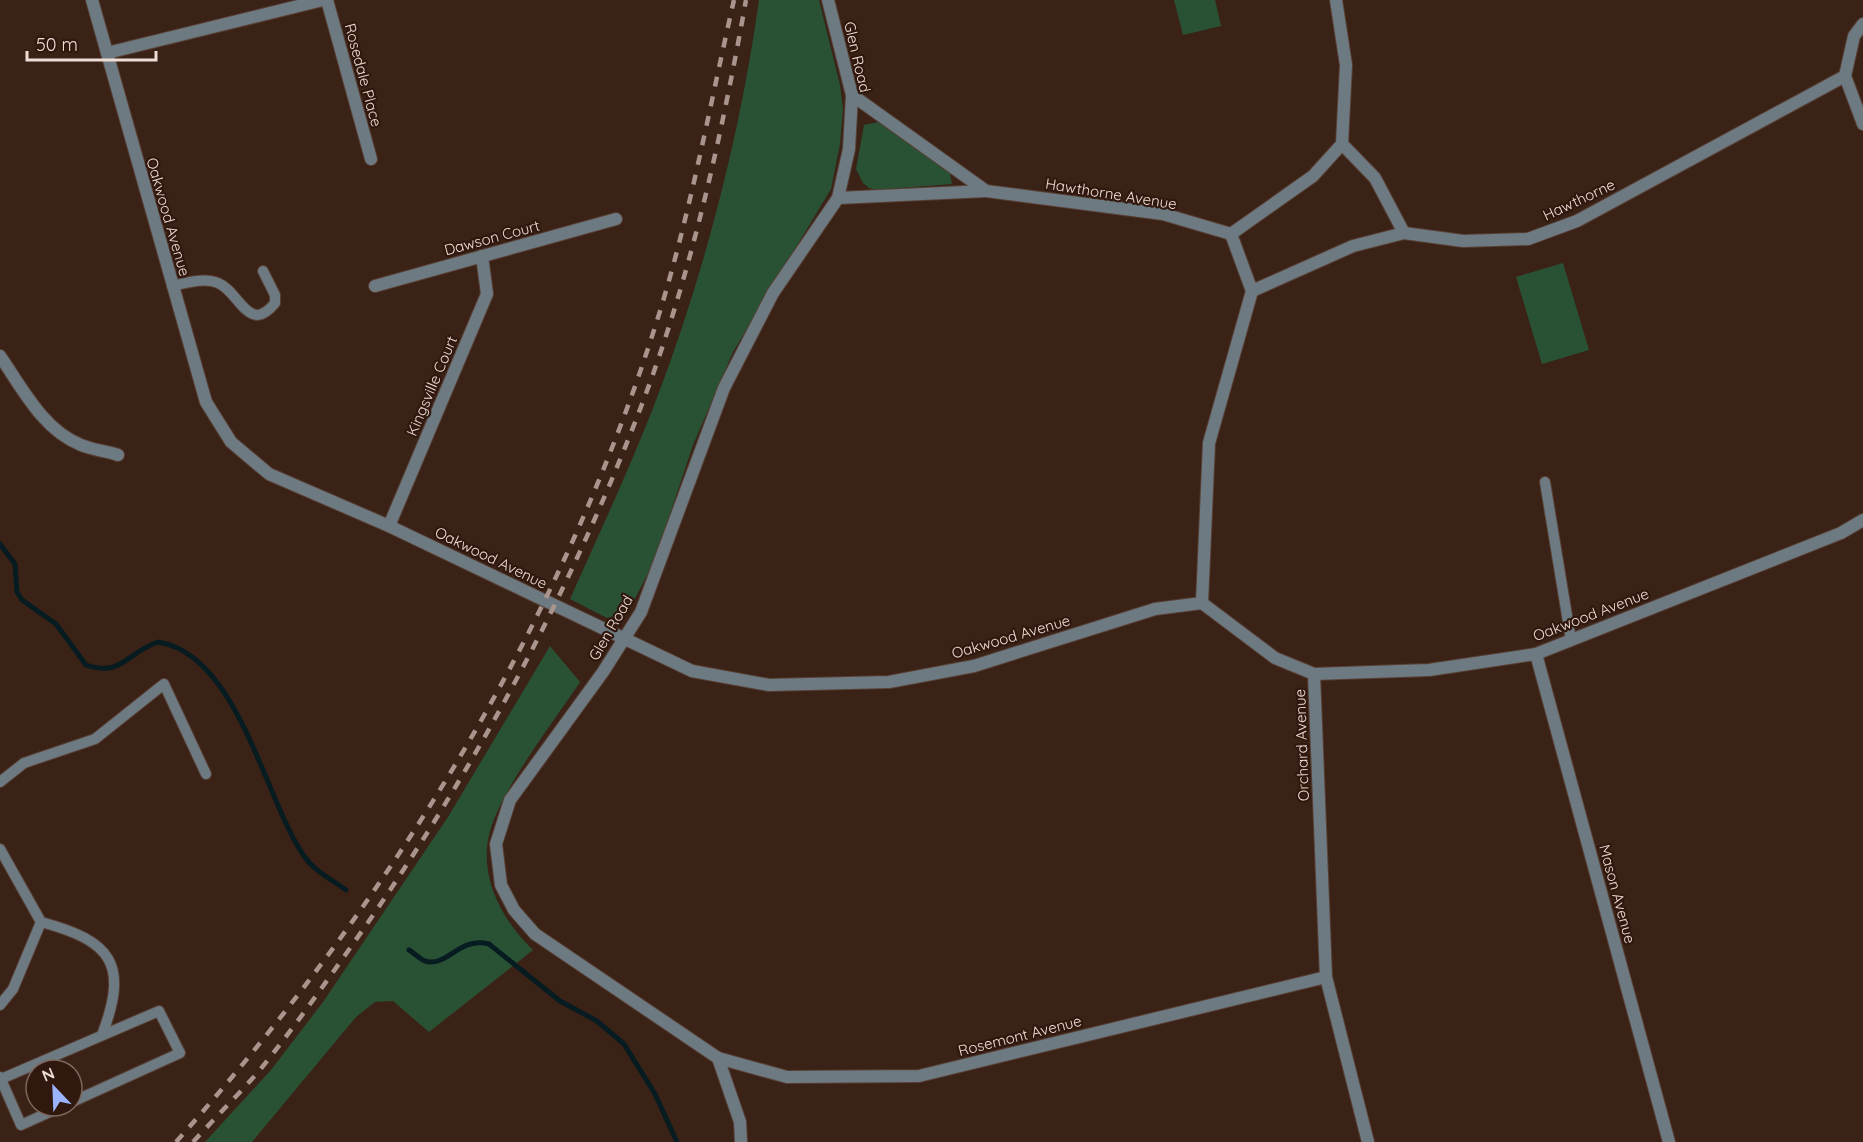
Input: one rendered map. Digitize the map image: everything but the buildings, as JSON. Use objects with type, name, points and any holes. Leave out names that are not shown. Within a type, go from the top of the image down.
[{"type":"street","name":"Oakwood Avenue","points":[[92,0],[206,402],[231,441],[269,474],[389,526],[692,671],[769,685],[890,682],[974,666],[1155,609],[1202,603]]},
{"type":"street","points":[[107,53],[325,0]]},
{"type":"street","name":"Rosedale Place","points":[[325,0],[371,159]]},
{"type":"street","name":"Glen Road","points":[[718,1058],[535,933],[514,910],[501,885],[496,844],[510,800],[625,639],[641,612],[724,388],[773,293],[838,198],[849,149],[852,95],[828,0]]},
{"type":"street","points":[[1202,603],[1209,443],[1252,291],[1231,234],[1313,176],[1342,144],[1346,65],[1336,0]]},
{"type":"street","points":[[1863,24],[1854,36],[1845,76],[1863,124]]},
{"type":"street","name":"Hawthorne","points":[[1252,291],[1353,246],[1404,233],[1463,241],[1528,239],[1577,221],[1845,76]]},
{"type":"street","name":"Hawthorne Avenue","points":[[852,95],[986,192]]},
{"type":"street","points":[[1342,144],[1375,178],[1404,233]]},
{"type":"street","name":"Hawthorne Avenue","points":[[838,198],[986,192],[1163,214],[1231,234]]},
{"type":"street","name":"Dawson Court","points":[[375,286],[616,219]]},
{"type":"street","name":"Kingsville Court","points":[[389,526],[487,294],[482,256]]},
{"type":"street","points":[[0,356],[33,405],[57,430],[81,445],[118,455]]},
{"type":"street","name":"Oakwood Avenue","points":[[1314,674],[1429,670],[1536,654],[1841,533],[1863,520]]},
{"type":"street","name":"Orchard Avenue","points":[[1202,603],[1275,658],[1314,674],[1326,977],[1368,1142]]},
{"type":"street","name":"Mason Avenue","points":[[1536,654],[1669,1142]]},
{"type":"street","name":"Rosemont Avenue","points":[[718,1058],[787,1077],[919,1076],[1326,977]]},
{"type":"street","points":[[718,1058],[740,1122],[741,1142]]},
{"type":"lane","points":[[172,286],[208,280],[221,284],[249,313],[256,316],[268,312],[275,303],[275,295],[263,271]]},
{"type":"lane","points":[[1545,482],[1571,640]]},
{"type":"lane","points":[[0,782],[24,763],[95,739],[164,684],[206,774]]},
{"type":"lane","points":[[0,849],[41,922],[69,929],[94,941],[105,952],[115,970],[115,986],[102,1035]]},
{"type":"lane","points":[[0,1005],[13,989],[41,922]]},
{"type":"lane","points":[[36,1118],[21,1125],[1,1078],[159,1011],[180,1053],[84,1097]]},
{"type":"green space","points":[[759,0],[819,0],[840,85],[843,109],[840,144],[831,189],[733,352],[693,445],[654,562],[628,612],[607,618],[570,599],[645,428],[689,305],[731,154]]},
{"type":"green space","points":[[1174,0],[1215,0],[1221,26],[1183,35]]},
{"type":"green space","points":[[878,122],[950,173],[952,184],[876,190],[863,183],[856,169],[864,125]]},
{"type":"green space","points":[[1563,263],[1589,350],[1542,364],[1516,277]]},
{"type":"green space","points":[[550,646],[580,682],[528,757],[504,798],[489,835],[487,851],[487,867],[496,898],[512,926],[533,950],[429,1032],[393,1001],[375,1002],[356,1017],[252,1142],[205,1142],[271,1070],[323,1002],[448,817]]},
{"type":"waterway","points":[[0,544],[15,564],[17,592],[22,600],[56,624],[86,665],[98,668],[116,666],[158,642],[186,652],[209,673],[229,700],[246,732],[290,831],[304,856],[318,870],[346,890]]},
{"type":"waterway","points":[[409,950],[423,960],[433,962],[469,944],[489,944],[560,1001],[597,1021],[624,1044],[655,1094],[677,1142]]},
{"type":"railway","points":[[176,1142],[253,1051],[326,957],[395,860],[458,760],[516,656],[569,549],[615,440],[655,327],[688,206],[734,0]]},
{"type":"railway","points":[[193,1142],[272,1055],[332,974],[397,879],[438,816],[476,751],[548,619],[611,482],[639,412],[674,311],[715,157],[746,0]]}]
